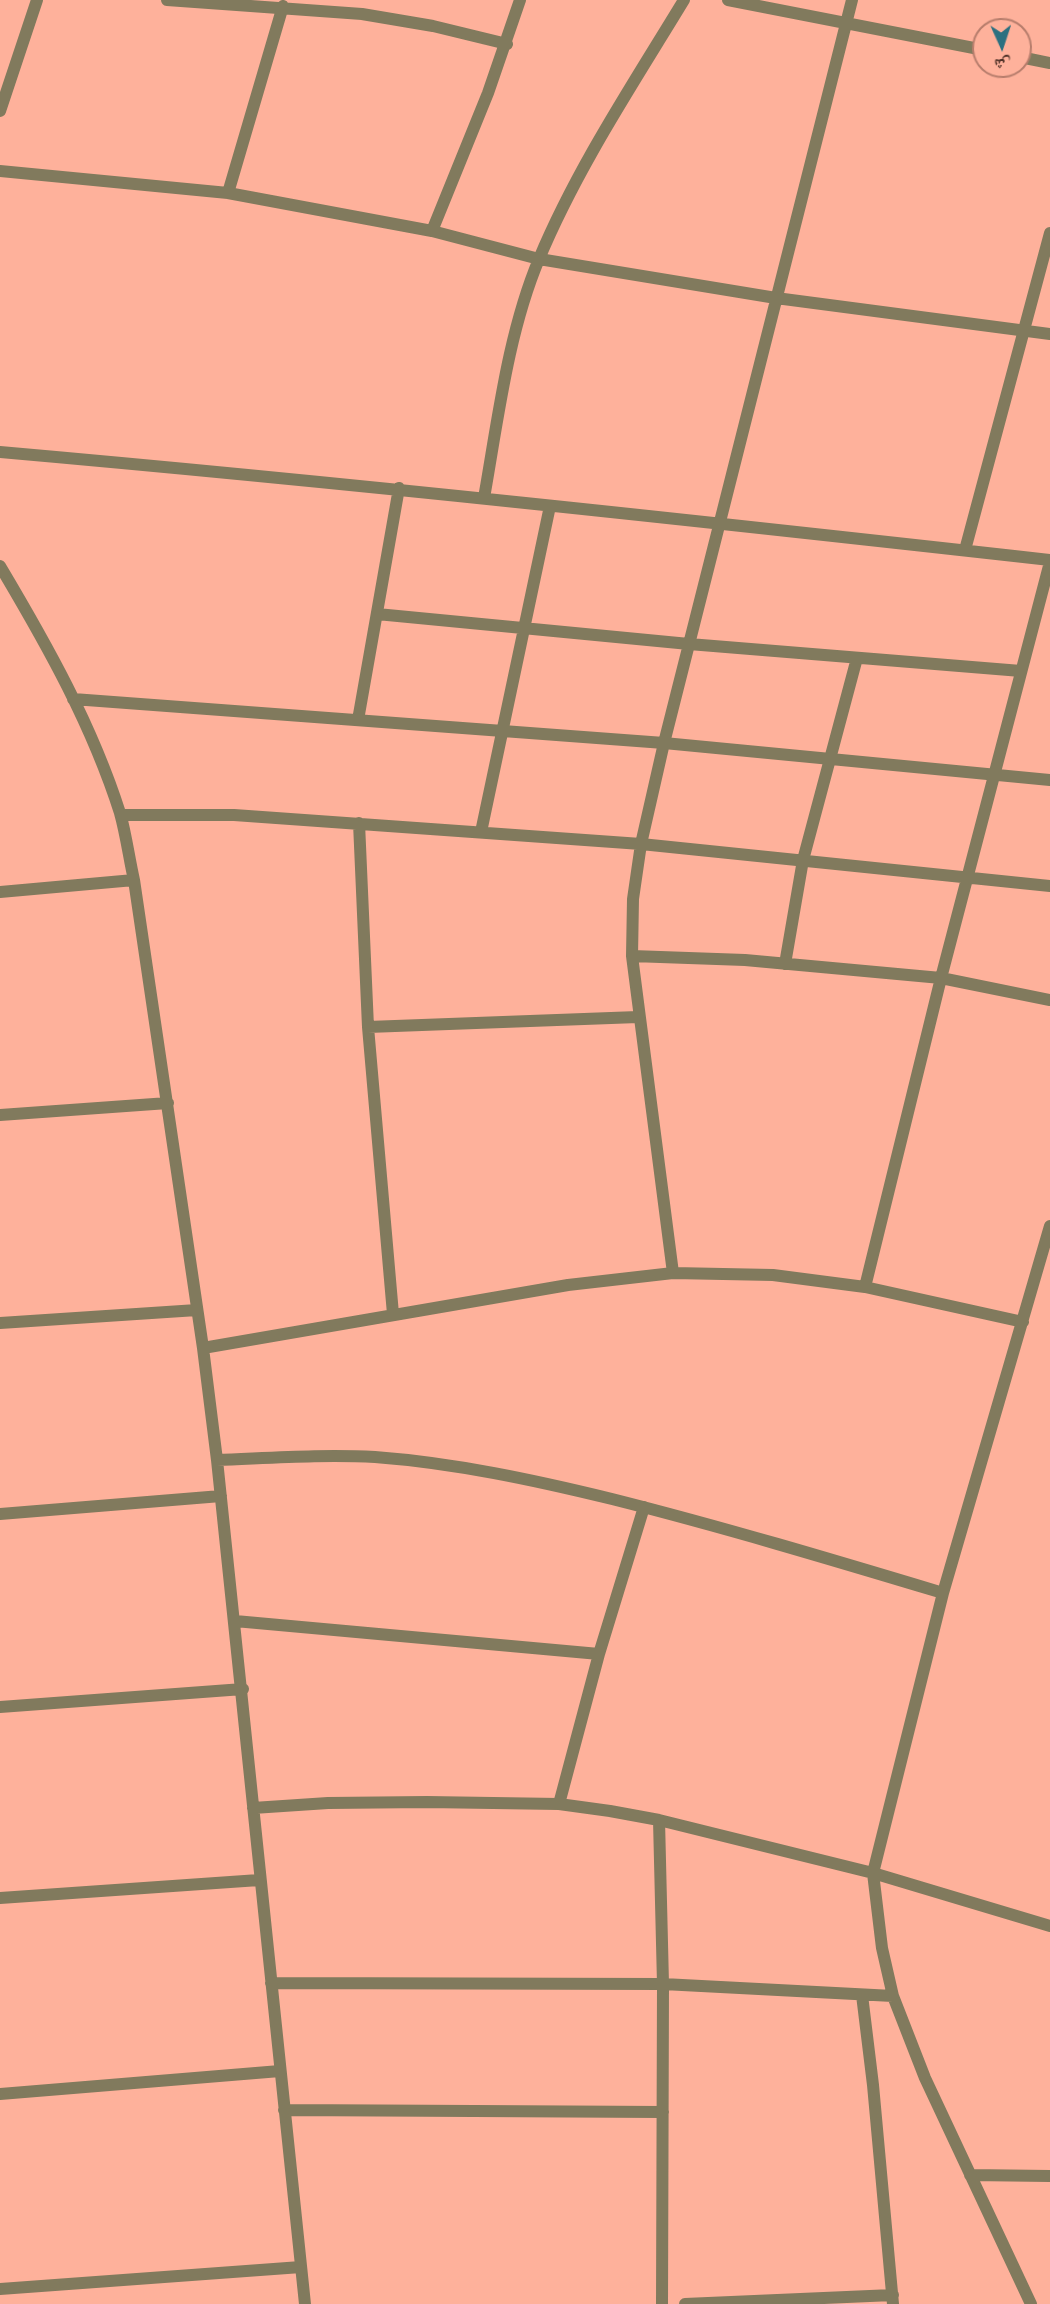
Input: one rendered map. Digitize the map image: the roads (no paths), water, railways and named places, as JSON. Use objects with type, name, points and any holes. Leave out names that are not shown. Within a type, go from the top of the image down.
[{"type":"street","points":[[0,111],[38,0]]},
{"type":"street","points":[[167,0],[282,6],[362,14],[433,26],[507,44]]},
{"type":"street","points":[[432,231],[507,44],[520,0]]},
{"type":"street","points":[[484,498],[519,321],[539,259],[588,160],[684,0]]},
{"type":"street","points":[[728,0],[972,48]]},
{"type":"street","points":[[674,1274],[638,1017],[632,956],[633,899],[641,844],[664,743],[852,0]]},
{"type":"street","points":[[228,194],[282,6]]},
{"type":"street","points":[[1032,59],[1050,63]]},
{"type":"street","points":[[0,171],[228,194],[432,231],[539,259],[776,298],[1050,334]]},
{"type":"street","points":[[965,550],[1050,233]]},
{"type":"street","points":[[0,452],[399,489],[1050,561],[941,978],[865,1287]]},
{"type":"street","points":[[358,720],[399,489]]},
{"type":"street","points":[[481,832],[550,506]]},
{"type":"street","points":[[0,566],[49,648],[99,754],[120,815],[134,880],[168,1103],[217,1460],[243,1689],[260,1880],[304,2304]]},
{"type":"street","points":[[377,614],[689,644],[1021,671]]},
{"type":"street","points":[[785,964],[803,860],[857,658]]},
{"type":"street","points":[[73,699],[664,743],[1050,780]]},
{"type":"street","points":[[120,815],[234,815],[641,844],[1050,885]]},
{"type":"street","points":[[359,823],[368,1027],[393,1314]]},
{"type":"street","points":[[0,892],[134,880]]},
{"type":"street","points":[[632,956],[785,964],[941,978],[1050,1000]]},
{"type":"street","points":[[368,1027],[638,1017]]},
{"type":"street","points":[[0,1115],[168,1103]]},
{"type":"street","points":[[1030,2304],[925,2078],[893,1995],[879,1928],[873,1873],[943,1593],[1050,1226]]},
{"type":"street","points":[[203,1348],[568,1285],[674,1274],[773,1275],[865,1287],[1023,1322]]},
{"type":"street","points":[[0,1323],[197,1310]]},
{"type":"street","points":[[217,1460],[375,1457],[449,1465],[549,1484],[644,1507],[761,1538],[943,1593]]},
{"type":"street","points":[[0,1514],[221,1496]]},
{"type":"street","points":[[559,1804],[599,1654],[644,1507]]},
{"type":"street","points":[[235,1621],[599,1654]]},
{"type":"street","points":[[0,1707],[243,1689]]},
{"type":"street","points":[[253,1808],[339,1802],[559,1804],[659,1820],[873,1873],[1050,1926]]},
{"type":"street","points":[[659,1820],[663,1984],[662,2304]]},
{"type":"street","points":[[0,1898],[260,1880]]},
{"type":"street","points":[[271,1983],[663,1984],[893,1995]]},
{"type":"street","points":[[685,2304],[893,2299],[862,1995]]},
{"type":"street","points":[[0,2094],[280,2071]]},
{"type":"street","points":[[284,2110],[663,2112]]},
{"type":"street","points":[[970,2175],[1050,2176]]},
{"type":"street","points":[[0,2289],[301,2267]]}]
